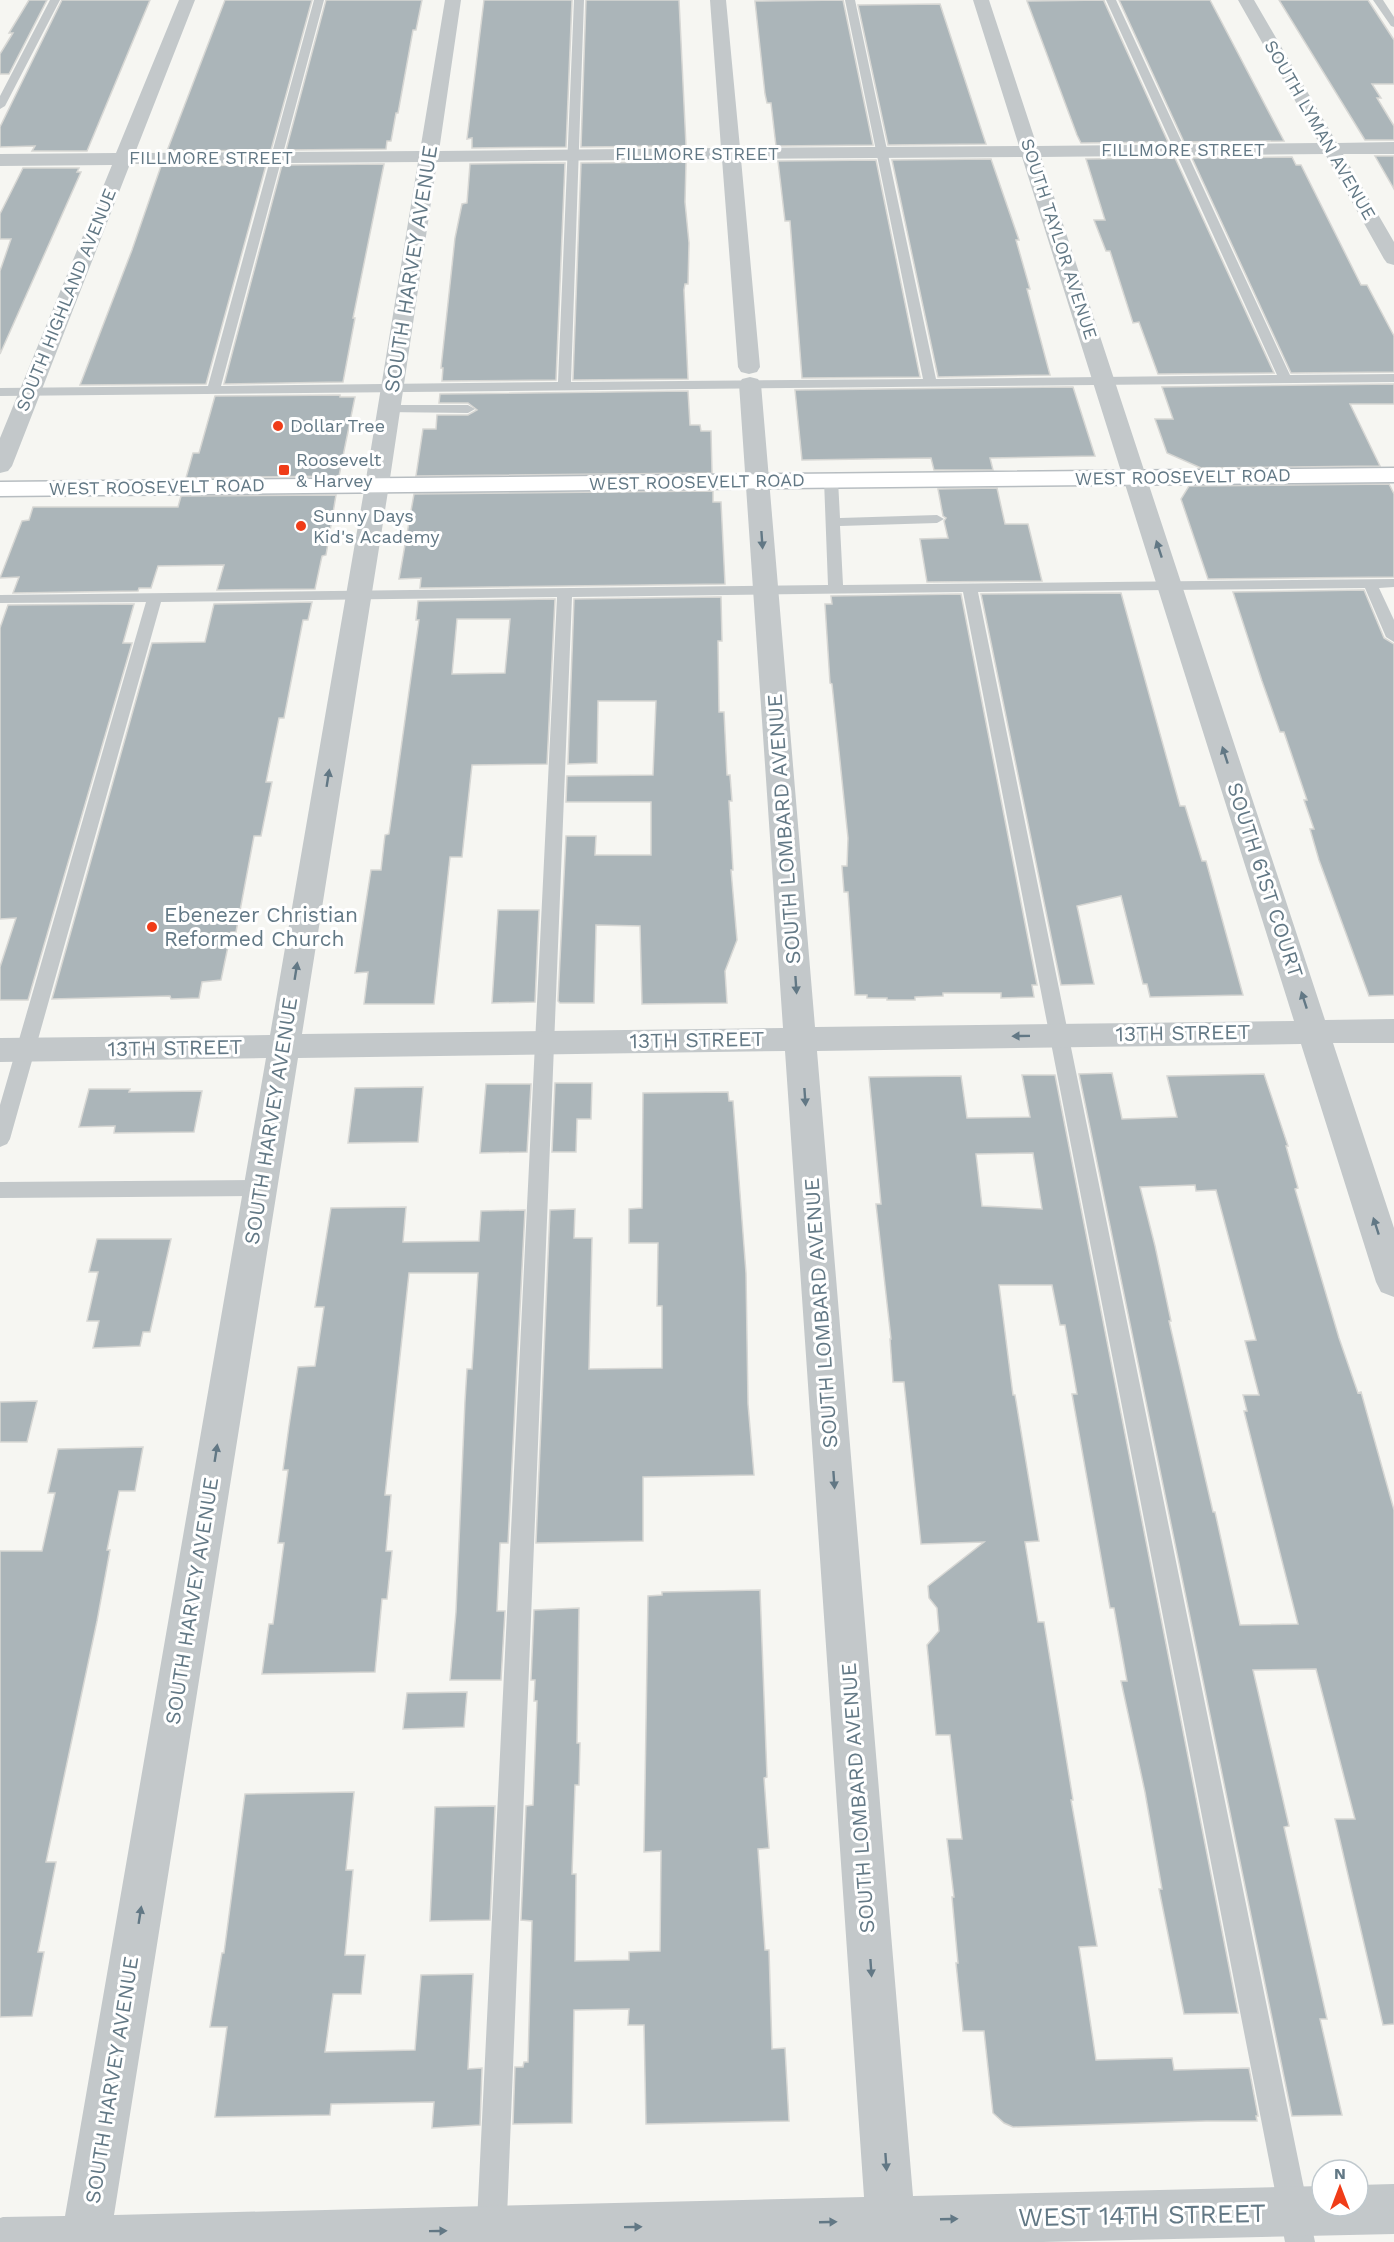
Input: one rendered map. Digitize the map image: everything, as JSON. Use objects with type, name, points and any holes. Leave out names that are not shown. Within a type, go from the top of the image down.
[{"type":"main road","name":"WEST ROOSEVELT ROAD","points":[[0,489],[1394,475]]},
{"type":"street","name":"SOUTH HIGHLAND AVENUE","points":[[0,466],[187,0]]},
{"type":"street","name":"SOUTH HARVEY AVENUE","points":[[86,2241],[377,485],[453,0]]},
{"type":"street","name":"SOUTH LOMBARD AVENUE","points":[[718,0],[750,375],[891,2231]]},
{"type":"street","name":"SOUTH TAYLOR AVENUE","points":[[981,0],[1136,477]]},
{"type":"street","name":"SOUTH LYMAN AVENUE","points":[[1246,0],[1394,259]]},
{"type":"street","name":"FILLMORE STREET","points":[[0,160],[1394,148]]},
{"type":"street","name":"SOUTH 61ST COURT","points":[[1136,477],[1394,1282]]},
{"type":"street","name":"13TH STREET","points":[[13,1050],[1394,1030]]},
{"type":"street","name":"WEST 14TH STREET","points":[[3,2242],[1297,2227],[1394,2210]]},
{"type":"lane","points":[[0,106],[55,0]]},
{"type":"lane","points":[[214,390],[319,0]]},
{"type":"lane","points":[[564,386],[579,0]]},
{"type":"lane","points":[[850,0],[930,383]]},
{"type":"lane","points":[[1111,0],[1285,379]]},
{"type":"lane","points":[[1378,0],[1394,24]]},
{"type":"lane","points":[[0,392],[564,386],[750,375],[930,383],[1394,378]]},
{"type":"lane","points":[[389,409],[468,409]]},
{"type":"lane","points":[[831,480],[836,589]]},
{"type":"lane","points":[[833,522],[937,519]]},
{"type":"lane","points":[[1370,583],[1394,637]]},
{"type":"lane","points":[[0,599],[1394,583]]},
{"type":"lane","points":[[970,588],[1297,2227]]},
{"type":"lane","points":[[491,2236],[565,593]]},
{"type":"lane","points":[[0,1139],[13,1050],[155,598]]},
{"type":"lane","points":[[0,1190],[260,1188]]},
{"type":"building","points":[[29,0],[47,0],[9,74],[0,74],[0,54],[13,33],[9,33]]},
{"type":"building","points":[[62,0],[150,0],[87,151],[32,151],[35,146],[0,147],[0,127]]},
{"type":"building","points":[[225,0],[312,0],[271,150],[167,151]]},
{"type":"building","points":[[326,0],[422,0],[416,30],[413,30],[398,113],[396,113],[391,141],[387,141],[386,149],[286,150]]},
{"type":"building","points":[[484,0],[572,0],[566,147],[472,148],[472,138],[467,139]]},
{"type":"building","points":[[586,0],[679,0],[686,146],[581,147]]},
{"type":"building","points":[[843,0],[873,145],[776,146],[771,103],[767,103],[765,94],[755,1]]},
{"type":"building","points":[[1104,0],[1168,142],[1081,143],[1077,135],[1027,1]]},
{"type":"building","points":[[1119,0],[1210,0],[1284,141],[1184,142]]},
{"type":"building","points":[[1279,0],[1368,0],[1394,40],[1394,84],[1372,84],[1381,98],[1377,98],[1394,126],[1394,140],[1365,140]]},
{"type":"building","points":[[940,4],[986,144],[888,145],[858,5]]},
{"type":"building","points":[[1375,156],[1394,156],[1394,189]]},
{"type":"building","points":[[1292,157],[1296,165],[1301,165],[1361,285],[1367,285],[1394,336],[1394,372],[1291,373],[1192,158]]},
{"type":"building","points":[[1175,158],[1274,373],[1158,374],[1139,322],[1133,323],[1110,251],[1106,251],[1094,220],[1105,220],[1086,159]]},
{"type":"building","points":[[991,159],[1019,240],[1016,240],[1030,289],[1027,289],[1050,375],[938,377],[892,160]]},
{"type":"building","points":[[876,160],[920,377],[802,378],[790,221],[785,221],[778,161]]},
{"type":"building","points":[[686,162],[685,202],[689,243],[688,284],[685,284],[684,290],[688,379],[573,380],[581,163]]},
{"type":"building","points":[[565,163],[556,380],[442,381],[443,368],[441,368],[455,238],[462,204],[467,203],[470,164]]},
{"type":"building","points":[[384,164],[353,318],[355,318],[343,382],[224,384],[282,165]]},
{"type":"building","points":[[266,165],[206,384],[80,385],[132,250],[161,166]]},
{"type":"building","points":[[23,168],[79,168],[77,172],[81,172],[0,354],[0,271],[11,239],[0,239],[0,214]]},
{"type":"building","points":[[1394,384],[1394,404],[1350,404],[1380,466],[1201,468],[1167,453],[1155,419],[1173,419],[1162,387]]},
{"type":"building","points":[[1073,387],[1095,456],[990,458],[993,470],[934,470],[931,458],[802,460],[795,390]]},
{"type":"building","points":[[688,391],[690,425],[700,425],[701,431],[711,431],[712,473],[416,476],[423,429],[436,429],[437,415],[468,415],[477,410],[468,403],[439,403],[440,394]]},
{"type":"building","name":"Dollar Tree","points":[[340,395],[340,397],[355,397],[339,476],[186,478],[193,453],[199,453],[215,396]]},
{"type":"building","points":[[1389,484],[1394,494],[1394,577],[1208,579],[1181,499],[1189,486]]},
{"type":"building","points":[[997,488],[1005,524],[1028,524],[1042,581],[927,582],[920,539],[948,538],[944,521],[946,518],[943,516],[938,489]]},
{"type":"building","points":[[713,491],[713,502],[721,502],[725,584],[420,588],[421,578],[399,579],[414,494]]},
{"type":"building","points":[[336,495],[326,555],[322,556],[315,589],[217,590],[224,565],[158,566],[151,588],[139,588],[138,591],[13,593],[19,577],[0,578],[22,521],[29,520],[33,507],[178,507],[181,496]]},
{"type":"building","points":[[1364,590],[1384,638],[1394,644],[1394,995],[1369,996],[1319,860],[1310,829],[1314,829],[1304,800],[1307,800],[1284,732],[1280,732],[1233,592]]},
{"type":"building","points":[[1121,593],[1180,806],[1185,806],[1202,861],[1206,861],[1243,995],[1150,997],[1147,984],[1143,984],[1121,896],[1077,906],[1094,984],[1061,985],[981,594]]},
{"type":"building","points":[[961,594],[1037,985],[1032,985],[1034,997],[1001,998],[1001,993],[943,993],[943,996],[915,997],[915,1000],[867,998],[867,995],[855,995],[848,892],[844,892],[842,866],[847,866],[848,838],[832,684],[830,683],[825,604],[832,604],[831,596]]},
{"type":"building","points":[[721,597],[722,641],[718,641],[719,712],[724,712],[727,775],[730,775],[732,801],[729,801],[733,870],[731,870],[737,940],[725,971],[727,1003],[642,1004],[640,926],[596,925],[594,1003],[560,1003],[558,1001],[566,836],[596,836],[595,855],[651,855],[651,802],[566,802],[567,776],[653,775],[656,701],[598,701],[597,763],[568,764],[574,599]]},
{"type":"building","points":[[555,599],[547,764],[472,765],[462,857],[450,857],[434,1004],[364,1004],[368,972],[355,973],[371,870],[381,870],[385,835],[389,834],[419,620],[416,620],[418,601]],"holes":[[[457,619],[510,619],[505,673],[452,674]]]},
{"type":"building","points":[[312,602],[308,620],[303,620],[284,718],[279,718],[266,782],[272,782],[261,836],[254,836],[236,932],[231,932],[221,980],[202,982],[199,998],[171,999],[170,996],[52,999],[152,643],[205,642],[214,604]]},
{"type":"building","points":[[134,604],[123,643],[132,643],[28,1000],[0,1000],[0,967],[16,918],[0,919],[0,628],[8,605]]},
{"type":"building","points":[[498,910],[539,910],[535,1002],[492,1003]]},
{"type":"building","points":[[1112,1073],[1122,1119],[1177,1117],[1167,1076],[1264,1074],[1288,1146],[1286,1146],[1298,1188],[1295,1189],[1339,1338],[1358,1393],[1361,1392],[1394,1510],[1394,2024],[1383,2025],[1335,1819],[1355,1819],[1316,1669],[1253,1670],[1289,1826],[1284,1827],[1327,2019],[1320,2019],[1342,2115],[1292,2116],[1079,1074]],"holes":[[[1195,1185],[1196,1191],[1216,1190],[1256,1340],[1245,1341],[1259,1395],[1243,1395],[1247,1411],[1244,1411],[1298,1624],[1240,1625],[1215,1512],[1213,1512],[1140,1187]]]},
{"type":"building","points":[[1022,1075],[1055,1075],[1238,2013],[1184,2014],[1159,1889],[1162,1889],[1145,1792],[1121,1681],[1127,1681],[1114,1608],[1110,1608],[1072,1394],[1077,1394],[1065,1325],[1060,1325],[1052,1285],[999,1285],[1013,1395],[1015,1395],[1039,1541],[1025,1542],[1038,1622],[1044,1622],[1073,1800],[1071,1800],[1097,1946],[1079,1947],[1096,2060],[1172,2058],[1174,2070],[1249,2068],[1257,2121],[1013,2127],[1004,2123],[993,2113],[984,2031],[963,2031],[956,1963],[958,1963],[952,1897],[954,1897],[947,1839],[962,1839],[950,1735],[936,1735],[927,1645],[939,1631],[937,1608],[929,1598],[928,1586],[984,1542],[921,1544],[904,1382],[893,1382],[891,1339],[876,1204],[881,1204],[869,1077],[961,1076],[967,1118],[1030,1117]],"holes":[[[1033,1153],[1042,1209],[982,1206],[976,1154]]]},
{"type":"building","points":[[555,1083],[592,1083],[591,1119],[577,1119],[576,1152],[552,1152]]},
{"type":"building","points":[[486,1084],[531,1084],[527,1152],[480,1153]]},
{"type":"building","points":[[423,1087],[418,1142],[348,1143],[355,1088]]},
{"type":"building","points":[[89,1089],[130,1089],[129,1092],[202,1091],[194,1132],[114,1133],[115,1126],[79,1127]]},
{"type":"building","points":[[728,1092],[729,1101],[733,1101],[746,1273],[748,1404],[754,1475],[643,1477],[643,1541],[536,1543],[550,1210],[575,1209],[574,1238],[592,1238],[589,1369],[662,1368],[662,1306],[657,1306],[658,1243],[629,1243],[629,1209],[642,1208],[643,1093]]},
{"type":"building","points":[[406,1207],[403,1242],[479,1241],[481,1211],[525,1210],[508,1543],[500,1543],[497,1611],[505,1611],[501,1680],[450,1680],[456,1612],[467,1369],[472,1369],[478,1273],[409,1273],[385,1495],[391,1495],[386,1551],[392,1551],[387,1599],[382,1599],[375,1672],[262,1674],[269,1624],[273,1624],[284,1543],[278,1543],[288,1470],[283,1470],[289,1426],[298,1367],[315,1366],[324,1307],[315,1307],[331,1208]]},
{"type":"building","points":[[97,1239],[171,1239],[150,1332],[143,1332],[140,1346],[93,1348],[99,1321],[87,1321],[98,1272],[89,1272]]},
{"type":"building","points":[[37,1401],[27,1442],[0,1442],[0,1402]]},
{"type":"building","points":[[143,1447],[135,1491],[119,1491],[107,1550],[110,1550],[97,1621],[46,1862],[56,1862],[38,1952],[44,1952],[32,2016],[0,2017],[0,1551],[42,1551],[55,1493],[48,1493],[58,1449]]},
{"type":"building","points":[[760,1590],[767,1777],[764,1778],[769,1848],[758,1849],[765,1950],[769,1950],[772,2049],[785,2048],[789,2121],[646,2124],[644,2025],[628,2025],[629,2009],[574,2010],[572,2123],[513,2124],[515,2067],[523,2067],[524,2062],[528,2062],[532,1921],[521,1920],[526,1806],[533,1805],[537,1701],[534,1701],[535,1680],[531,1680],[534,1610],[579,1608],[577,1743],[580,1743],[579,1785],[575,1785],[572,1874],[576,1874],[575,1961],[629,1960],[629,1952],[660,1951],[661,1851],[644,1852],[648,1596],[662,1595],[662,1592]]},
{"type":"building","points":[[467,1692],[464,1727],[403,1729],[407,1693]]},
{"type":"building","points":[[354,1792],[346,1870],[353,1870],[345,1955],[365,1955],[361,1994],[333,1994],[325,2052],[415,2050],[421,1975],[473,1974],[468,2069],[482,2068],[480,2125],[432,2128],[434,2102],[331,2104],[330,2115],[215,2117],[227,2027],[210,2027],[222,1953],[224,1953],[245,1794]]},
{"type":"building","points":[[495,1806],[490,1920],[430,1921],[435,1807]]},
{"type":"place","name":"Dollar Tree","points":[[278,426]]},
{"type":"place","name":"Roosevelt & Harvey","points":[[284,470]]},
{"type":"place","name":"Sunny Days Kid's Academy","points":[[301,526]]},
{"type":"place","name":"Ebenezer Christian Reformed Church","points":[[152,927]]}]
